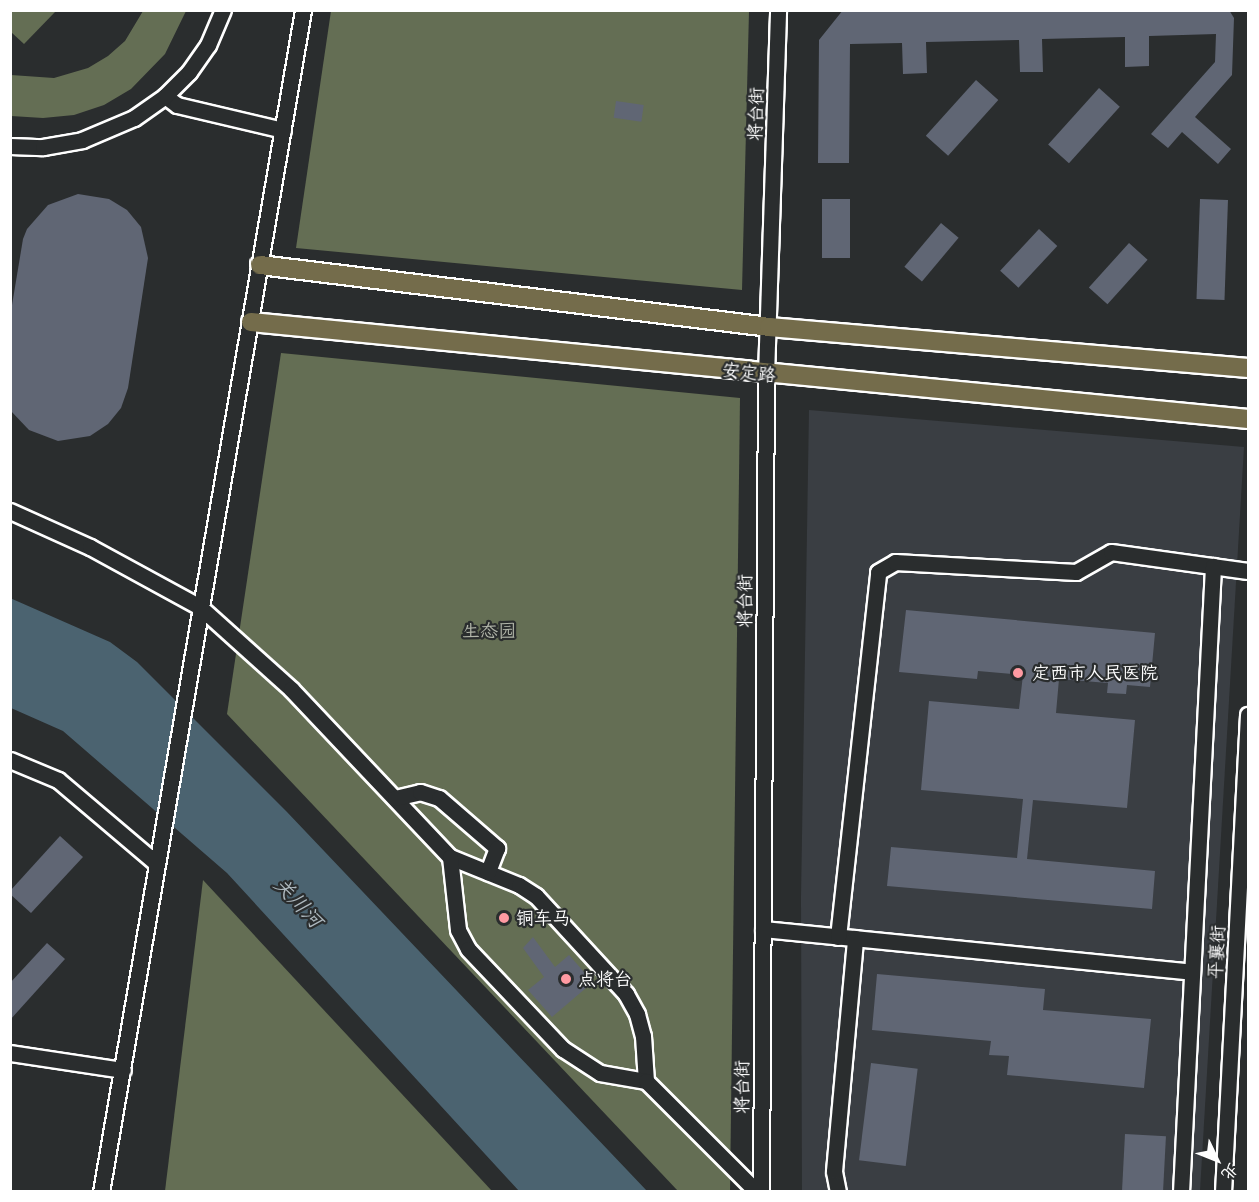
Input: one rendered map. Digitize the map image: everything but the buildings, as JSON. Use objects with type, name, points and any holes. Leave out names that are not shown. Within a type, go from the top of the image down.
[{"type":"main road","points":[[260,265],[769,327],[1248,368]]},
{"type":"main road","name":"安定路","points":[[251,322],[766,375],[1248,419]]},
{"type":"street","points":[[10,146],[63,145],[100,135],[134,118],[165,96],[200,59],[223,10]]},
{"type":"street","points":[[100,1191],[123,1070],[303,10]]},
{"type":"street","name":"将台街","points":[[759,1191],[766,375],[778,10]]},
{"type":"street","points":[[165,96],[177,105],[283,130]]},
{"type":"street","points":[[10,511],[90,547],[200,607],[291,689],[450,857],[519,885],[536,896],[626,994],[638,1014],[643,1036],[646,1081]]},
{"type":"street","points":[[838,937],[878,572],[895,562],[1076,572],[1111,552],[1248,571]]},
{"type":"street","points":[[1181,1191],[1213,566]]},
{"type":"street","name":"平襄街","points":[[1223,1191],[1244,905],[1248,715]]},
{"type":"street","points":[[10,760],[58,780],[157,864]]},
{"type":"street","points":[[394,798],[420,792],[439,798],[498,848],[488,872]]},
{"type":"street","points":[[450,857],[458,930],[468,949],[563,1049],[580,1063],[600,1073],[646,1081],[759,1191]]},
{"type":"street","points":[[763,929],[1192,972]]},
{"type":"street","points":[[838,1191],[834,1171],[855,938]]},
{"type":"street","points":[[10,1053],[123,1070]]},
{"type":"shaded area","name":"定西市人民医院","points":[[809,410],[1244,447],[1200,1191],[802,1192],[801,898]]},
{"type":"green space","points":[[10,11],[56,11],[24,44],[11,32]]},
{"type":"green space","points":[[143,11],[186,11],[165,54],[131,89],[104,105],[74,115],[43,118],[11,116],[11,75],[54,78],[88,68],[108,56],[125,41]]},
{"type":"green space","points":[[331,11],[749,11],[742,290],[296,248]]},
{"type":"green space","name":"生态园","points":[[281,353],[740,398],[730,1191],[678,1191],[227,714]]},
{"type":"green space","points":[[203,880],[492,1191],[165,1191]]},
{"type":"water","name":"关川河","points":[[10,598],[110,642],[137,662],[287,812],[647,1191],[519,1191],[227,873],[63,731],[11,708]]},
{"type":"place","name":"定西市人民医院","points":[[1018,673]]},
{"type":"place","name":"铜车马","points":[[504,918]]},
{"type":"place","name":"点将台","points":[[566,979]]}]
